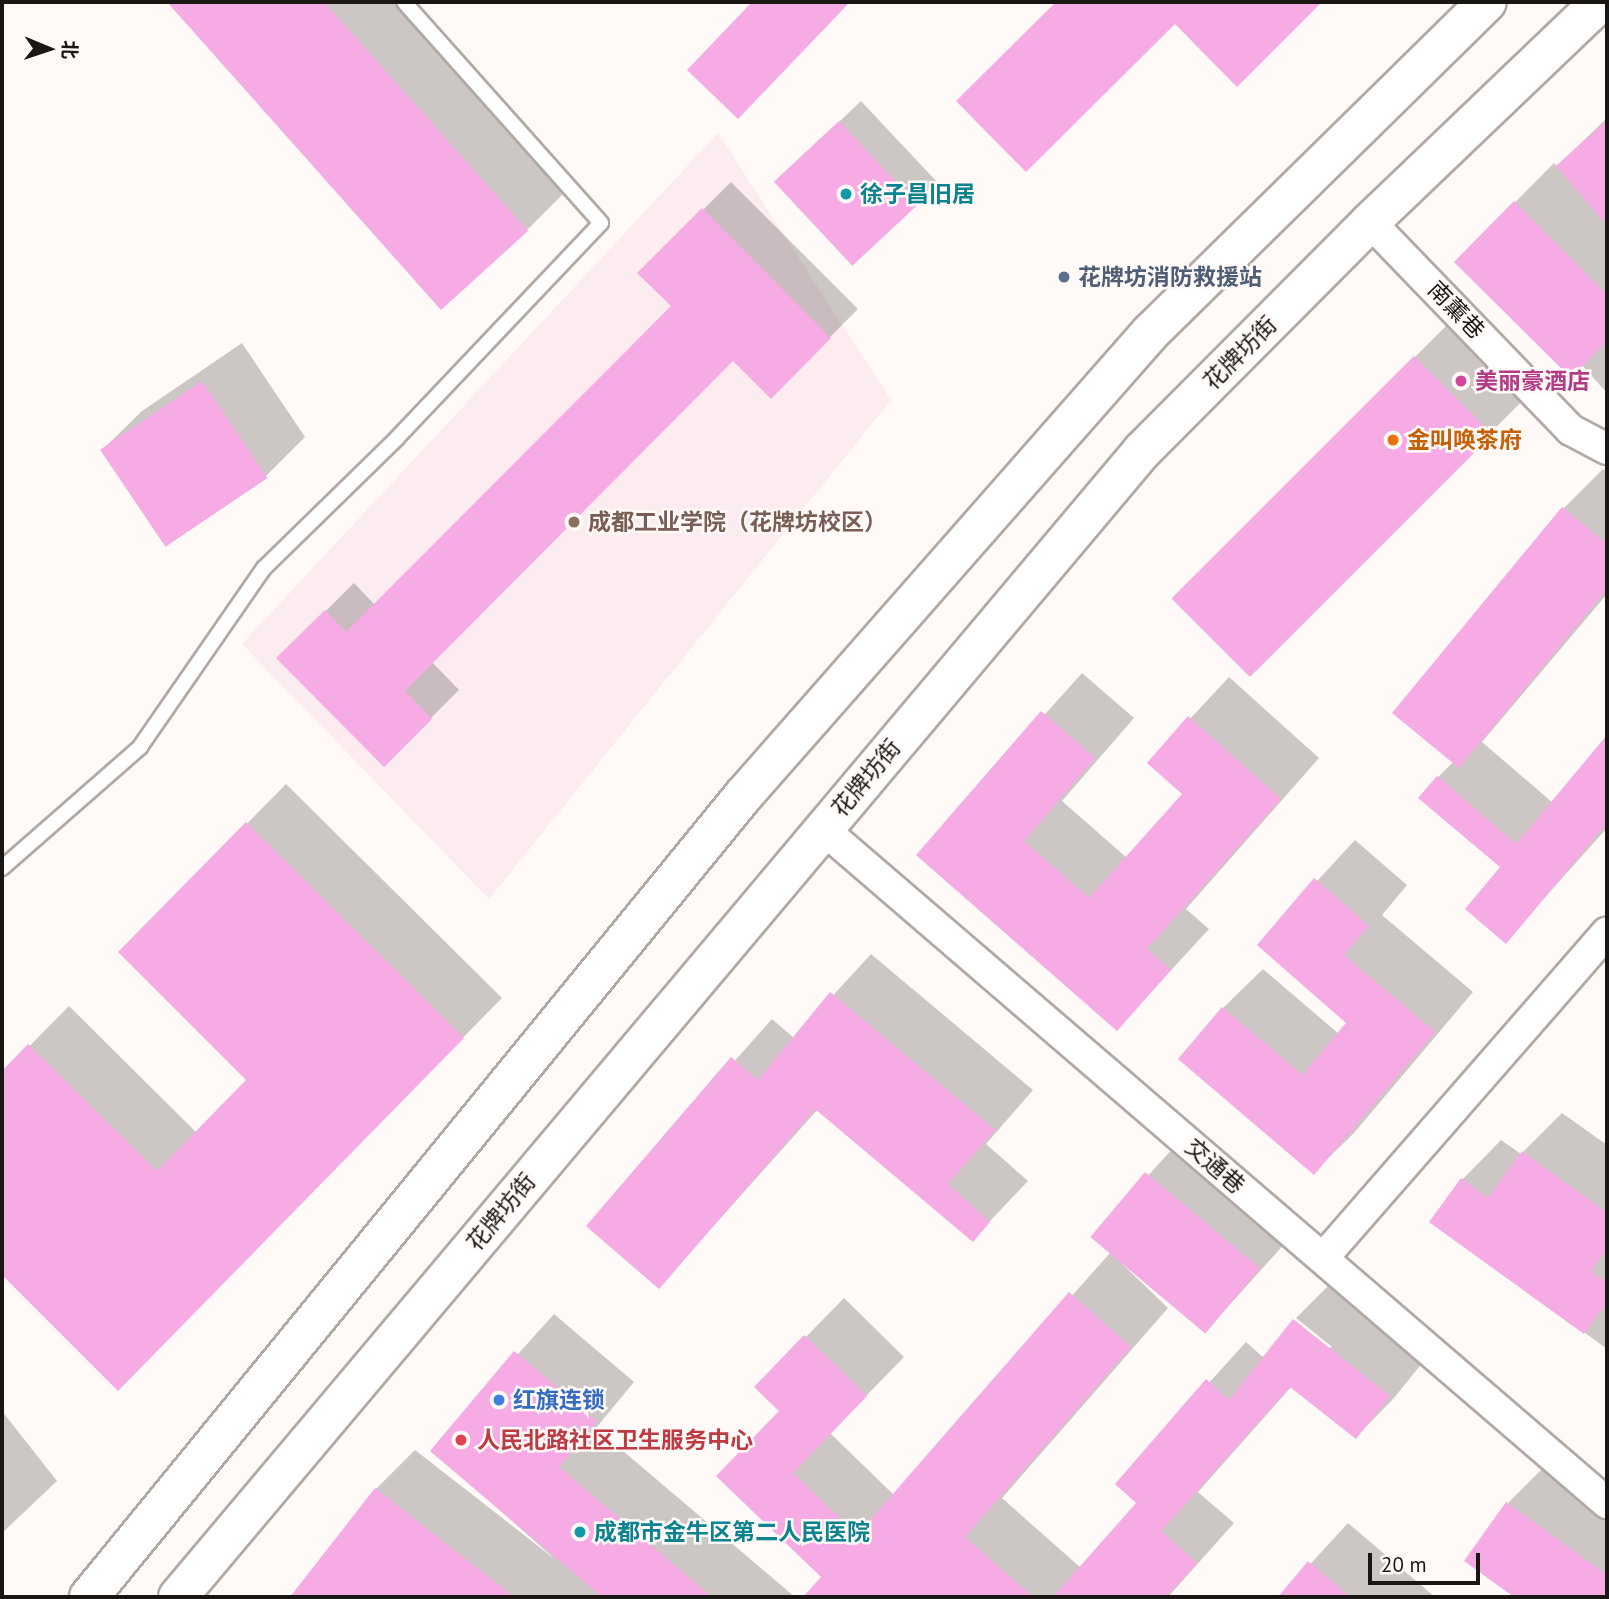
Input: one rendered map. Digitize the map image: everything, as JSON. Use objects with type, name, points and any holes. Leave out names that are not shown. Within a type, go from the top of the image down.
[{"type":"main road","points":[[89,1597],[743,796],[1150,333],[1487,2]]},
{"type":"main road","name":"花牌坊街","points":[[178,1597],[1142,451],[1370,222],[1600,2]]},
{"type":"street","name":"南薰巷","points":[[1370,222],[1571,430],[1607,449]]},
{"type":"street","name":"交通巷","points":[[823,829],[1607,1503]]},
{"type":"street","points":[[1323,1258],[1607,932]]},
{"type":"lane","points":[[2,869],[140,747],[264,568],[397,438],[601,223],[410,3]]},
{"type":"shaded area","name":"成都工业学院（花牌坊校区）","points":[[718,133],[891,400],[489,899],[242,644]]},
{"type":"building","points":[[167,2],[324,2],[528,231],[441,310]]},
{"type":"building","points":[[752,2],[850,2],[738,119],[687,70]]},
{"type":"building","points":[[1056,2],[1322,2],[1237,87],[1175,24],[1026,172],[956,101]]},
{"type":"building","points":[[1607,120],[1607,226],[1556,166]]},
{"type":"building","name":"徐子昌旧居","points":[[839,121],[917,205],[852,266],[774,182]]},
{"type":"building","points":[[1514,201],[1607,295],[1607,341],[1571,378],[1454,262]]},
{"type":"building","points":[[702,208],[831,338],[771,399],[733,361],[405,691],[432,719],[384,767],[276,658],[325,610],[346,632],[671,306],[637,273]]},
{"type":"building","points":[[1414,356],[1492,434],[1250,677],[1171,599]]},
{"type":"building","points":[[202,381],[267,478],[165,547],[100,450]]},
{"type":"building","points":[[1562,507],[1607,544],[1607,589],[1459,768],[1392,713]]},
{"type":"building","points":[[1041,711],[1095,758],[1024,841],[1089,898],[1182,794],[1147,763],[1188,716],[1281,799],[1147,949],[1171,970],[1117,1031],[916,855]]},
{"type":"building","points":[[1607,735],[1607,823],[1506,944],[1465,909],[1500,867],[1418,798],[1437,776],[1516,844]]},
{"type":"building","points":[[246,822],[464,1038],[118,1391],[2,1275],[2,1071],[28,1044],[157,1171],[246,1080],[118,952]]},
{"type":"building","points":[[1314,878],[1369,926],[1344,955],[1435,1032],[1314,1175],[1178,1059],[1222,1007],[1302,1075],[1346,1023],[1257,945]]},
{"type":"building","points":[[830,992],[995,1130],[948,1184],[990,1222],[973,1242],[815,1109],[659,1289],[586,1226],[731,1057],[758,1080]]},
{"type":"building","points":[[1522,1151],[1607,1213],[1607,1248],[1591,1271],[1607,1283],[1607,1302],[1584,1334],[1429,1222],[1461,1178],[1488,1198]]},
{"type":"building","points":[[1145,1172],[1260,1268],[1205,1334],[1090,1237]]},
{"type":"building","points":[[1069,1292],[1131,1347],[965,1537],[1033,1597],[803,1597],[821,1577],[716,1476],[779,1411],[754,1387],[804,1335],[867,1396],[793,1473],[857,1535]]},
{"type":"building","points":[[1293,1319],[1390,1396],[1356,1439],[1290,1387],[1161,1531],[1197,1563],[1166,1597],[1053,1597],[1136,1503],[1115,1484],[1206,1379],[1229,1400]]},
{"type":"building","name":"成都市金牛区第二人民医院","points":[[514,1351],[597,1421],[559,1467],[712,1597],[602,1597],[430,1451]]},
{"type":"building","points":[[375,1488],[514,1597],[290,1597]]},
{"type":"building","points":[[1506,1502],[1607,1575],[1607,1597],[1514,1597],[1464,1561]]},
{"type":"building","points":[[1308,1561],[1350,1597],[1278,1597]]},
{"type":"place","name":"徐子昌旧居","points":[[846,194]]},
{"type":"place","name":"花牌坊消防救援站","points":[[1064,277]]},
{"type":"place","name":"美丽豪酒店","points":[[1461,381]]},
{"type":"place","name":"金叫唤茶府","points":[[1393,440]]},
{"type":"place","name":"成都工业学院（花牌坊校区）","points":[[574,522]]},
{"type":"place","name":"红旗连锁","points":[[499,1400]]},
{"type":"place","name":"人民北路社区卫生服务中心","points":[[461,1440]]},
{"type":"place","name":"成都市金牛区第二人民医院","points":[[580,1532]]}]
